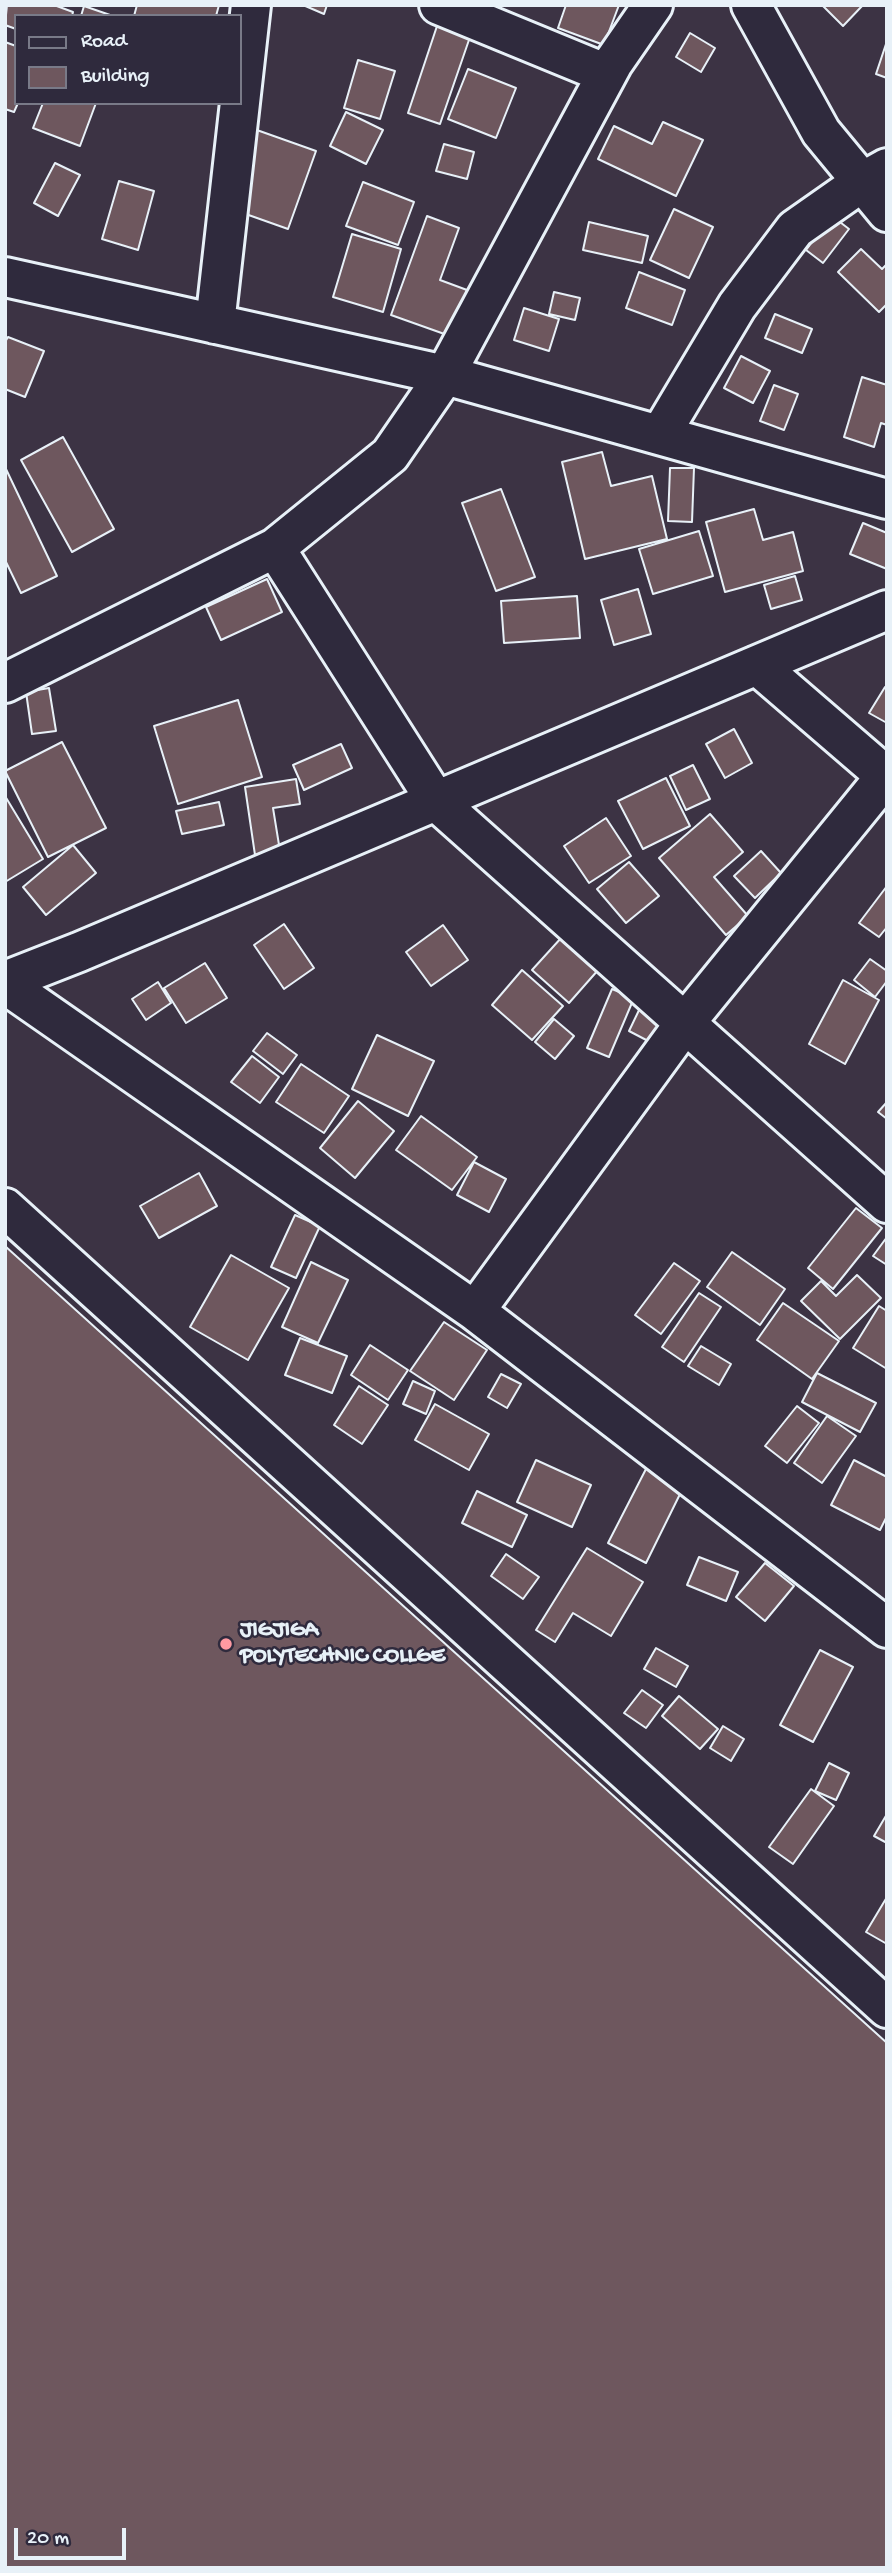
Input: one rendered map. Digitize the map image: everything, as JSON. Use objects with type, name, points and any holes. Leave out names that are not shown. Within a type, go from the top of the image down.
[{"type":"street","points":[[242,85],[251,5]]},
{"type":"street","points":[[439,5],[607,74]]},
{"type":"street","points":[[5,683],[275,548],[390,455],[445,375],[607,74],[653,5]]},
{"type":"street","points":[[751,5],[821,132],[874,175],[887,212]]},
{"type":"street","points":[[215,324],[240,105]]},
{"type":"street","points":[[660,435],[737,306],[795,229],[874,175]]},
{"type":"street","points":[[5,277],[445,375],[887,499]]},
{"type":"street","points":[[275,548],[436,801],[887,1203]]},
{"type":"street","points":[[5,982],[887,610]]},
{"type":"street","points":[[475,1311],[685,1023],[886,776],[757,665]]},
{"type":"street","points":[[5,982],[475,1311],[887,1628]]},
{"type":"street","points":[[5,1208],[887,2008]]},
{"type":"building","points":[[7,5],[54,5],[73,12],[14,14],[14,28],[5,25]]},
{"type":"building","points":[[137,5],[219,5],[217,14],[135,14]]},
{"type":"building","points":[[303,5],[327,5],[324,14]]},
{"type":"building","points":[[566,5],[619,5],[604,45],[558,28]]},
{"type":"building","points":[[822,5],[863,5],[843,26]]},
{"type":"building","points":[[84,6],[107,14],[82,14]]},
{"type":"building","points":[[437,26],[470,37],[440,124],[408,113]]},
{"type":"building","points":[[690,33],[715,48],[701,72],[676,57]]},
{"type":"building","points":[[887,41],[887,78],[876,74]]},
{"type":"building","points":[[5,42],[14,45],[14,105],[17,105],[14,112],[5,109]]},
{"type":"building","points":[[358,60],[395,71],[380,119],[344,108]]},
{"type":"building","points":[[468,69],[516,88],[496,138],[448,119]]},
{"type":"building","points":[[42,105],[95,105],[80,146],[33,128]]},
{"type":"building","points":[[346,112],[383,130],[366,164],[330,146]]},
{"type":"building","points":[[663,122],[703,140],[676,196],[598,159],[614,126],[652,144]]},
{"type":"building","points":[[254,129],[316,151],[288,229],[226,207]]},
{"type":"building","points":[[444,144],[474,152],[467,179],[436,171]]},
{"type":"building","points":[[55,163],[80,175],[58,216],[34,203]]},
{"type":"building","points":[[119,181],[154,191],[138,250],[102,239]]},
{"type":"building","points":[[363,182],[414,202],[398,245],[346,226]]},
{"type":"building","points":[[674,209],[713,227],[689,278],[650,260]]},
{"type":"building","points":[[427,216],[459,228],[440,280],[467,290],[450,336],[391,315]]},
{"type":"building","points":[[832,216],[849,229],[823,263],[806,250]]},
{"type":"building","points":[[589,222],[648,236],[642,263],[583,250]]},
{"type":"building","points":[[352,234],[401,249],[383,312],[333,297]]},
{"type":"building","points":[[861,249],[882,269],[887,264],[887,304],[879,312],[838,272]]},
{"type":"building","points":[[639,272],[685,290],[672,325],[626,308]]},
{"type":"building","points":[[554,292],[580,298],[575,320],[549,314]]},
{"type":"building","points":[[524,308],[559,319],[549,351],[514,340]]},
{"type":"building","points":[[775,314],[812,329],[802,353],[765,338]]},
{"type":"building","points":[[8,337],[44,351],[25,397],[5,389],[5,342]]},
{"type":"building","points":[[741,356],[770,371],[753,403],[724,388]]},
{"type":"building","points":[[862,377],[887,385],[887,425],[881,423],[874,447],[844,437]]},
{"type":"building","points":[[774,385],[798,394],[784,430],[760,421]]},
{"type":"building","points":[[63,437],[114,529],[72,552],[21,460]]},
{"type":"building","points":[[602,452],[611,486],[652,476],[667,539],[585,559],[562,462]]},
{"type":"building","points":[[5,467],[57,576],[21,593],[5,560]]},
{"type":"building","points":[[670,468],[694,468],[692,522],[668,521]]},
{"type":"building","points":[[501,489],[535,577],[496,591],[462,503]]},
{"type":"building","points":[[754,509],[763,540],[793,532],[803,571],[725,592],[706,522]]},
{"type":"building","points":[[863,523],[887,533],[887,569],[850,554]]},
{"type":"building","points":[[699,531],[713,576],[653,594],[639,549]]},
{"type":"building","points":[[795,576],[802,600],[771,609],[764,585]]},
{"type":"building","points":[[267,579],[282,612],[221,640],[206,607]]},
{"type":"building","points":[[638,589],[651,634],[614,645],[601,600]]},
{"type":"building","points":[[577,596],[580,638],[504,643],[501,601]]},
{"type":"building","points":[[885,687],[887,688],[887,723],[869,713]]},
{"type":"building","points":[[49,688],[56,731],[32,734],[26,692]]},
{"type":"building","points":[[238,700],[262,777],[178,804],[154,726]]},
{"type":"building","points":[[734,729],[752,763],[725,778],[706,744]]},
{"type":"building","points":[[62,742],[106,828],[48,857],[5,771]]},
{"type":"building","points":[[341,744],[352,768],[304,790],[293,765]]},
{"type":"building","points":[[693,765],[710,799],[686,810],[670,776]]},
{"type":"building","points":[[666,778],[690,826],[643,849],[618,801]]},
{"type":"building","points":[[296,779],[300,804],[273,808],[280,851],[255,855],[245,787]]},
{"type":"building","points":[[5,796],[43,859],[5,882]]},
{"type":"building","points":[[219,802],[224,825],[182,834],[176,811]]},
{"type":"building","points":[[710,814],[743,852],[714,877],[748,916],[726,935],[659,858]]},
{"type":"building","points":[[606,818],[631,856],[589,883],[564,846]]},
{"type":"building","points":[[73,845],[96,873],[46,915],[23,887]]},
{"type":"building","points":[[761,851],[781,873],[755,898],[734,876]]},
{"type":"building","points":[[629,862],[659,896],[626,923],[597,889]]},
{"type":"building","points":[[887,886],[887,927],[879,937],[859,923]]},
{"type":"building","points":[[284,924],[314,968],[284,989],[254,945]]},
{"type":"building","points":[[443,925],[468,960],[431,986],[406,952]]},
{"type":"building","points":[[562,937],[599,969],[569,1003],[532,970]]},
{"type":"building","points":[[870,959],[887,971],[887,981],[875,997],[854,980]]},
{"type":"building","points":[[205,963],[227,998],[186,1023],[164,988]]},
{"type":"building","points":[[522,970],[563,1006],[532,1040],[492,1005]]},
{"type":"building","points":[[843,980],[879,1000],[845,1064],[809,1044]]},
{"type":"building","points":[[158,982],[171,1003],[146,1020],[132,999]]},
{"type":"building","points":[[612,989],[634,998],[609,1057],[587,1048]]},
{"type":"building","points":[[641,1006],[665,1017],[652,1043],[629,1031]]},
{"type":"building","points":[[554,1019],[574,1036],[555,1059],[535,1042]]},
{"type":"building","points":[[267,1033],[297,1055],[283,1074],[253,1051]]},
{"type":"building","points":[[377,1035],[434,1061],[408,1116],[352,1089]]},
{"type":"building","points":[[252,1056],[279,1077],[260,1103],[231,1082]]},
{"type":"building","points":[[301,1064],[349,1096],[324,1133],[276,1102]]},
{"type":"building","points":[[358,1101],[394,1131],[355,1178],[320,1148]]},
{"type":"building","points":[[887,1102],[887,1119],[878,1112]]},
{"type":"building","points":[[421,1116],[477,1157],[452,1190],[396,1150]]},
{"type":"building","points":[[474,1162],[506,1179],[489,1212],[457,1195]]},
{"type":"building","points":[[199,1173],[217,1206],[159,1238],[140,1206]]},
{"type":"building","points":[[856,1208],[882,1228],[833,1289],[808,1268]]},
{"type":"building","points":[[295,1215],[320,1226],[296,1278],[271,1267]]},
{"type":"building","points":[[887,1237],[887,1265],[873,1256]]},
{"type":"building","name":"JIGJIGA POLYTECHNIC COLLGE","points":[[5,1246],[887,2043],[887,2568],[5,2568]]},
{"type":"building","points":[[732,1252],[785,1289],[760,1325],[707,1287]]},
{"type":"building","points":[[231,1255],[289,1288],[248,1360],[190,1327]]},
{"type":"building","points":[[311,1262],[348,1280],[318,1343],[282,1327]]},
{"type":"building","points":[[674,1263],[700,1281],[661,1334],[635,1315]]},
{"type":"building","points":[[857,1275],[881,1298],[840,1339],[801,1301],[821,1281],[836,1296]]},
{"type":"building","points":[[699,1293],[721,1307],[684,1362],[662,1347]]},
{"type":"building","points":[[783,1303],[839,1341],[812,1379],[757,1340]]},
{"type":"building","points":[[879,1306],[887,1311],[887,1369],[853,1348]]},
{"type":"building","points":[[444,1322],[487,1350],[454,1400],[410,1371]]},
{"type":"building","points":[[300,1338],[347,1356],[332,1393],[285,1375]]},
{"type":"building","points":[[370,1345],[408,1370],[388,1400],[351,1375]]},
{"type":"building","points":[[701,1346],[731,1364],[719,1385],[688,1366]]},
{"type":"building","points":[[817,1373],[876,1403],[860,1432],[802,1402]]},
{"type":"building","points":[[501,1374],[521,1384],[507,1408],[488,1397]]},
{"type":"building","points":[[413,1381],[435,1391],[426,1414],[403,1404]]},
{"type":"building","points":[[359,1386],[388,1405],[362,1444],[334,1425]]},
{"type":"building","points":[[435,1404],[489,1434],[469,1470],[415,1440]]},
{"type":"building","points":[[797,1406],[819,1423],[787,1463],[765,1446]]},
{"type":"building","points":[[827,1416],[856,1436],[822,1483],[794,1463]]},
{"type":"building","points":[[536,1460],[591,1485],[572,1527],[517,1502]]},
{"type":"building","points":[[854,1460],[887,1477],[887,1516],[880,1530],[831,1505]]},
{"type":"building","points":[[647,1467],[684,1486],[646,1563],[608,1543]]},
{"type":"building","points":[[477,1491],[527,1515],[512,1547],[462,1523]]},
{"type":"building","points":[[587,1548],[643,1582],[611,1636],[573,1613],[555,1642],[536,1630]]},
{"type":"building","points":[[506,1554],[539,1577],[523,1599],[491,1576]]},
{"type":"building","points":[[699,1557],[738,1572],[726,1601],[687,1585]]},
{"type":"building","points":[[765,1563],[794,1586],[765,1621],[736,1597]]},
{"type":"building","points":[[656,1648],[688,1666],[676,1687],[644,1669]]},
{"type":"building","points":[[820,1650],[853,1667],[813,1742],[780,1725]]},
{"type":"building","points":[[642,1690],[663,1705],[646,1728],[624,1713]]},
{"type":"building","points":[[679,1696],[718,1729],[700,1749],[662,1716]]},
{"type":"building","points":[[723,1726],[744,1739],[731,1761],[710,1748]]},
{"type":"building","points":[[829,1763],[849,1773],[836,1800],[815,1791]]},
{"type":"building","points":[[811,1789],[834,1806],[793,1864],[769,1847]]},
{"type":"building","points":[[887,1814],[887,1843],[874,1836]]},
{"type":"building","points":[[887,1897],[887,1944],[866,1932]]},
{"type":"place","name":"JIGJIGA POLYTECHNIC COLLGE","points":[[226,1644]]}]
